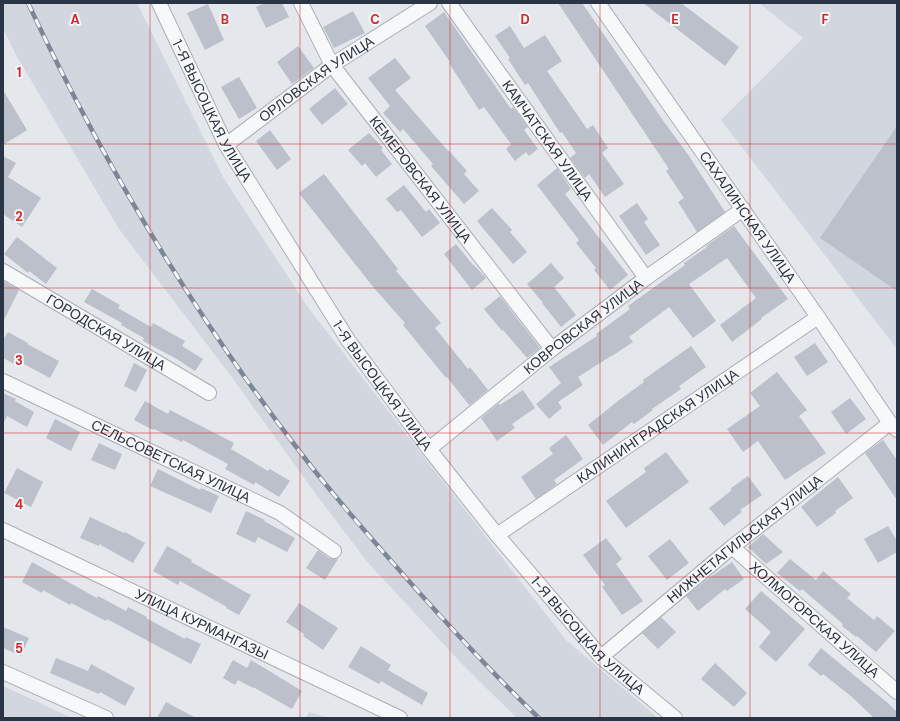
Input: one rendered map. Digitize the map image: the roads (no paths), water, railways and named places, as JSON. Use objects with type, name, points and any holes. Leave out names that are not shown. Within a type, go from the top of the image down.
[{"type":"street","name":"1-Я ВЫСОЦКАЯ УЛИЦА","points":[[159,3],[226,146],[348,340],[429,449],[497,535],[601,657],[675,718]]},
{"type":"street","name":"КЕМЕРОВСКАЯ УЛИЦА","points":[[301,3],[332,65],[552,348]]},
{"type":"street","name":"ОРЛОВСКАЯ УЛИЦА","points":[[226,146],[332,65],[430,3]]},
{"type":"street","name":"КАМЧАТСКАЯ УЛИЦА","points":[[448,3],[646,278]]},
{"type":"street","name":"САХАЛИНСКАЯ УЛИЦА","points":[[598,3],[894,426]]},
{"type":"street","name":"КОВРОВСКАЯ УЛИЦА","points":[[429,449],[552,348],[646,278],[743,209]]},
{"type":"street","name":"ГОРОДСКАЯ УЛИЦА","points":[[3,271],[209,393]]},
{"type":"street","name":"КАЛИНИНГРАДСКАЯ УЛИЦА","points":[[497,535],[818,317]]},
{"type":"street","name":"СЕЛЬСОВЕТСКАЯ УЛИЦА","points":[[3,381],[280,514],[334,551]]},
{"type":"street","name":"НИЖНЕТАГИЛЬСКАЯ УЛИЦА","points":[[601,657],[732,547],[894,426]]},
{"type":"street","name":"УЛИЦА КУРМАНГАЗЫ","points":[[3,530],[400,718]]},
{"type":"street","name":"ХОЛМОГОРСКАЯ УЛИЦА","points":[[732,547],[897,692]]},
{"type":"street","points":[[3,672],[106,718]]},
{"type":"railway","points":[[28,3],[88,123],[121,182],[190,297],[228,353],[307,461],[350,514],[467,645],[539,718]]}]
